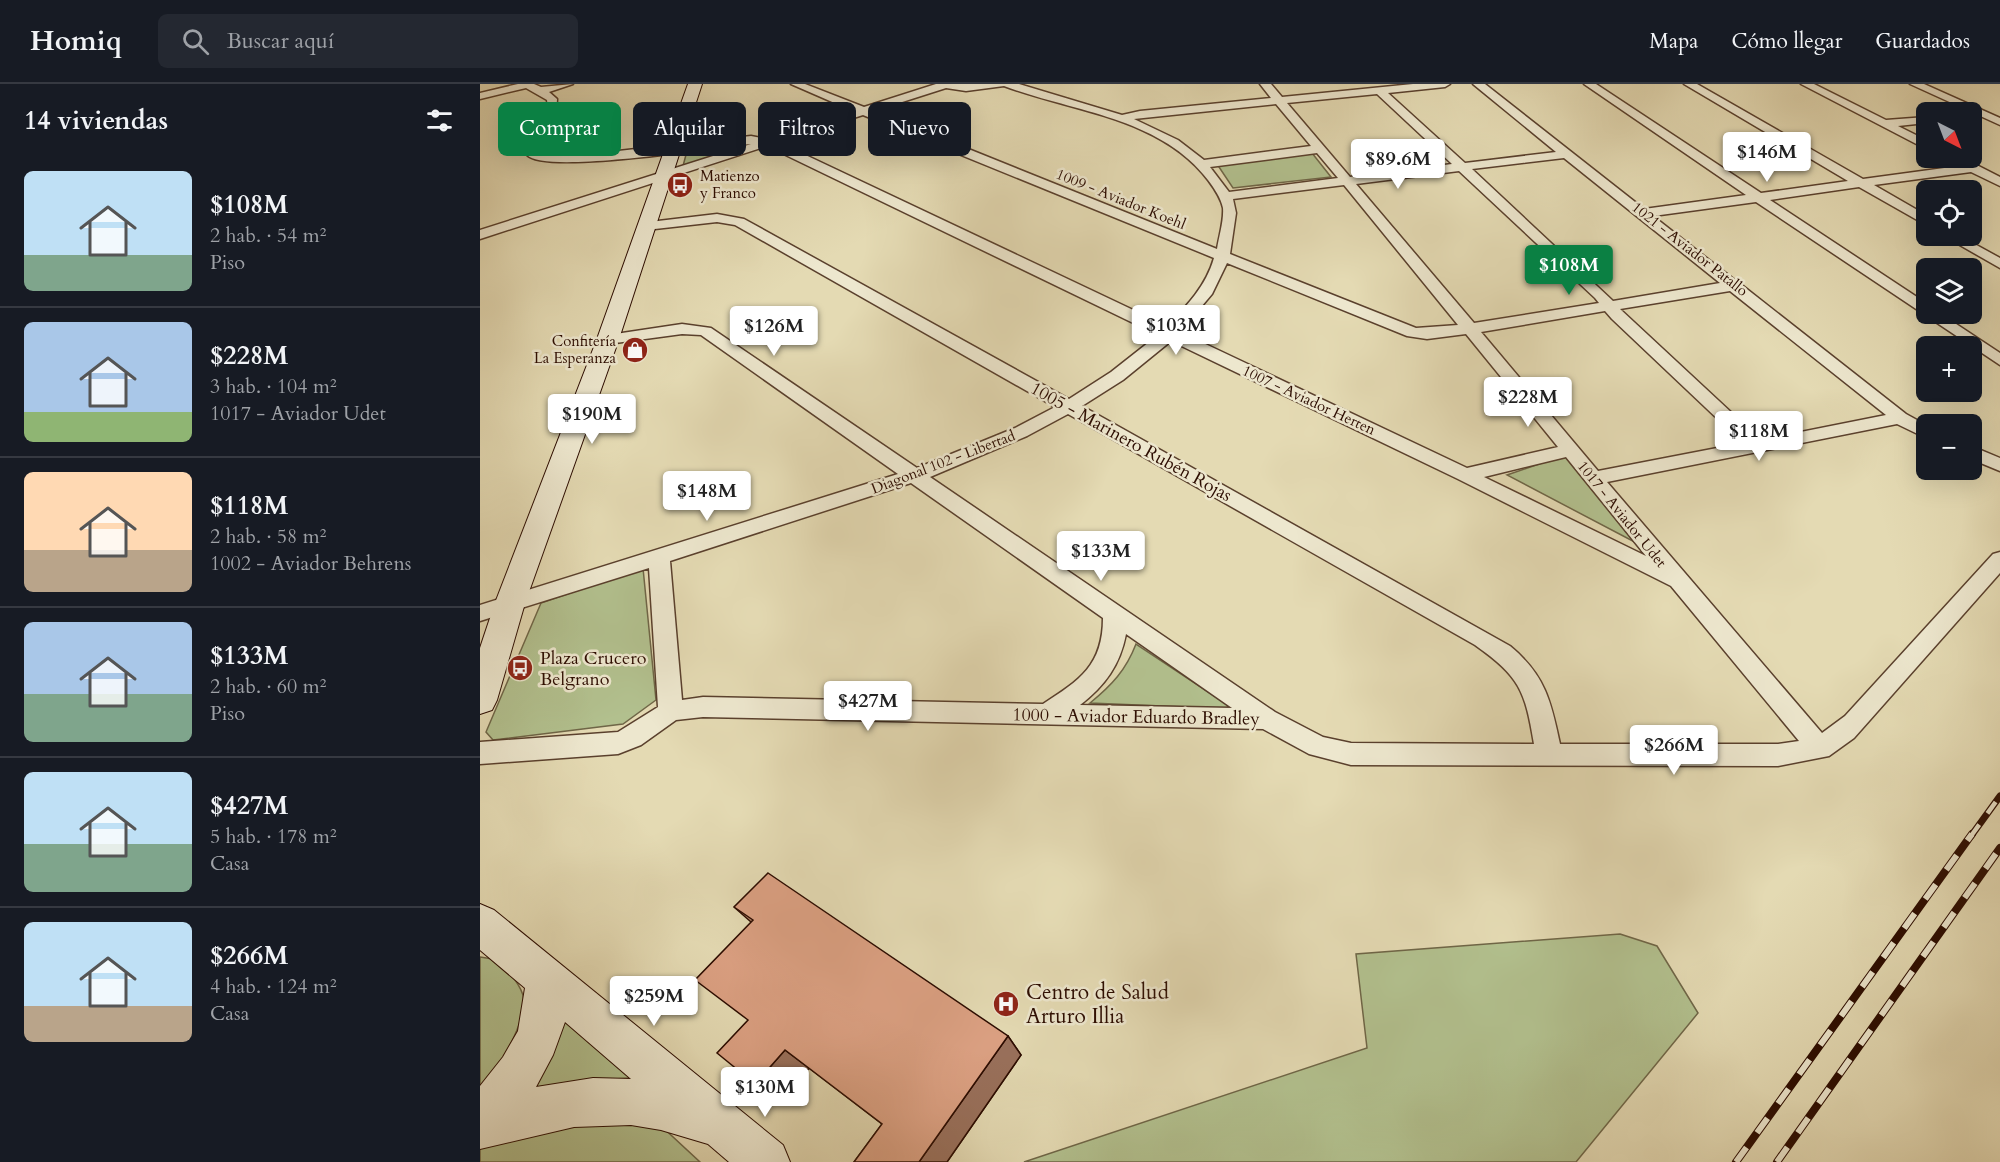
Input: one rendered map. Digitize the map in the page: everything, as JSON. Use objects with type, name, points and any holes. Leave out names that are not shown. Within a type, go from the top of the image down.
[{"type":"street","points":[[480,96],[526,84],[539,91],[568,84]]},
{"type":"street","points":[[688,102],[694,84]]},
{"type":"street","name":"1009 - Aviador Koehl","points":[[796,84],[1401,330],[1427,334],[1468,329],[1736,285]]},
{"type":"street","points":[[856,116],[943,85],[966,88],[1000,84]]},
{"type":"street","points":[[1008,84],[1119,118],[1168,140],[1201,164],[1225,196],[1567,154]]},
{"type":"street","name":"1017 - Aviador Udet","points":[[1265,84],[1595,478],[1676,580],[1820,748]]},
{"type":"street","points":[[1119,118],[1140,114],[1445,84]]},
{"type":"street","name":"1021 - Aviador Patallo","points":[[1478,84],[1736,285],[1900,418],[1916,427]]},
{"type":"street","points":[[1589,84],[1916,303]]},
{"type":"street","points":[[1689,84],[1916,215]]},
{"type":"street","points":[[1806,84],[1916,140]]},
{"type":"street","points":[[1916,84],[1951,102]]},
{"type":"street","name":"1007 - Aviador Herten","points":[[539,91],[552,99],[553,105],[551,115],[532,148],[533,155],[538,158],[574,160],[633,153]]},
{"type":"street","points":[[1380,91],[1755,444]]},
{"type":"street","points":[[1982,113],[2000,111]]},
{"type":"street","points":[[1982,116],[2000,122]]},
{"type":"street","points":[[1886,124],[1916,121]]},
{"type":"street","points":[[480,235],[758,147]]},
{"type":"street","points":[[1201,164],[1320,149]]},
{"type":"street","points":[[480,700],[510,603],[608,339],[669,156]]},
{"type":"street","name":"1007 - Aviador Herten","points":[[797,156],[1465,475],[1676,580]]},
{"type":"street","points":[[1645,213],[1972,168],[2000,182]]},
{"type":"street","name":"Diagonal 102 - Libertad","points":[[480,613],[659,558],[914,475],[998,444],[1069,407],[1126,368],[1169,334],[1198,303],[1223,258],[1229,205],[1225,196]]},
{"type":"street","name":"1005 - Marinero Rubén Rojas","points":[[646,226],[717,218],[739,222],[1502,651],[1517,664],[1536,689],[1550,754]]},
{"type":"street","points":[[1968,246],[2000,264]]},
{"type":"street","points":[[1946,324],[2000,360]]},
{"type":"street","points":[[608,339],[682,329],[705,331],[1266,719]]},
{"type":"street","points":[[1595,478],[1755,444],[1900,418]]},
{"type":"street","points":[[1465,475],[1570,450]]},
{"type":"street","points":[[1982,457],[2000,465]]},
{"type":"street","points":[[659,558],[672,711]]},
{"type":"street","name":"1000 - Aviador Eduardo Bradley","points":[[480,753],[618,742],[639,734],[672,711],[703,706],[1044,716],[1266,719],[1333,752],[1778,755],[1820,748],[1838,738],[2000,559]]},
{"type":"street","points":[[1044,716],[1083,689],[1106,664],[1117,637],[1114,615]]},
{"type":"street","points":[[487,934],[546,978],[766,1162]]},
{"type":"street","points":[[480,1124],[518,1074],[545,1024],[548,1000],[546,978]]},
{"type":"street","points":[[480,1124],[543,1108],[630,1101],[657,1106],[721,1125]]},
{"type":"green space","points":[[748,143],[757,144],[746,147]]},
{"type":"green space","points":[[1312,153],[1331,177],[1233,188],[1217,164]]},
{"type":"green space","points":[[686,156],[717,156],[683,166]]},
{"type":"green space","points":[[1568,454],[1648,549],[1507,475]]},
{"type":"green space","points":[[643,568],[656,700],[623,724],[493,740],[486,732],[541,603]]},
{"type":"green space","points":[[1136,644],[1234,709],[1090,703],[1118,677]]},
{"type":"green space","points":[[1620,934],[1657,946],[1698,1013],[1576,1162],[1024,1162],[1367,1048],[1356,954]]},
{"type":"green space","points":[[480,957],[499,960],[519,985],[524,1006],[510,1046],[480,1092]]},
{"type":"green space","points":[[565,1019],[631,1078],[578,1081],[525,1095]]},
{"type":"green space","points":[[578,1117],[659,1124],[700,1162],[480,1162],[480,1142]]},
{"type":"building","points":[[768,873],[1008,1036],[919,1162],[854,1162],[882,1124],[785,1050],[755,1084],[717,1053],[748,1020],[695,980],[753,920],[734,907]]},
{"type":"railway","points":[[1971,836],[2000,796]]},
{"type":"railway","points":[[1736,1162],[1972,834]]},
{"type":"railway","points":[[1777,1162],[2000,848]]},
{"type":"place","name":"Matienzo y Franco","points":[[680,185]]},
{"type":"place","name":"Confitería La Esperanza","points":[[635,350]]},
{"type":"place","name":"Plaza Crucero Belgrano","points":[[520,668]]},
{"type":"place","name":"Centro de Salud Arturo Illia","points":[[1006,1004]]}]
